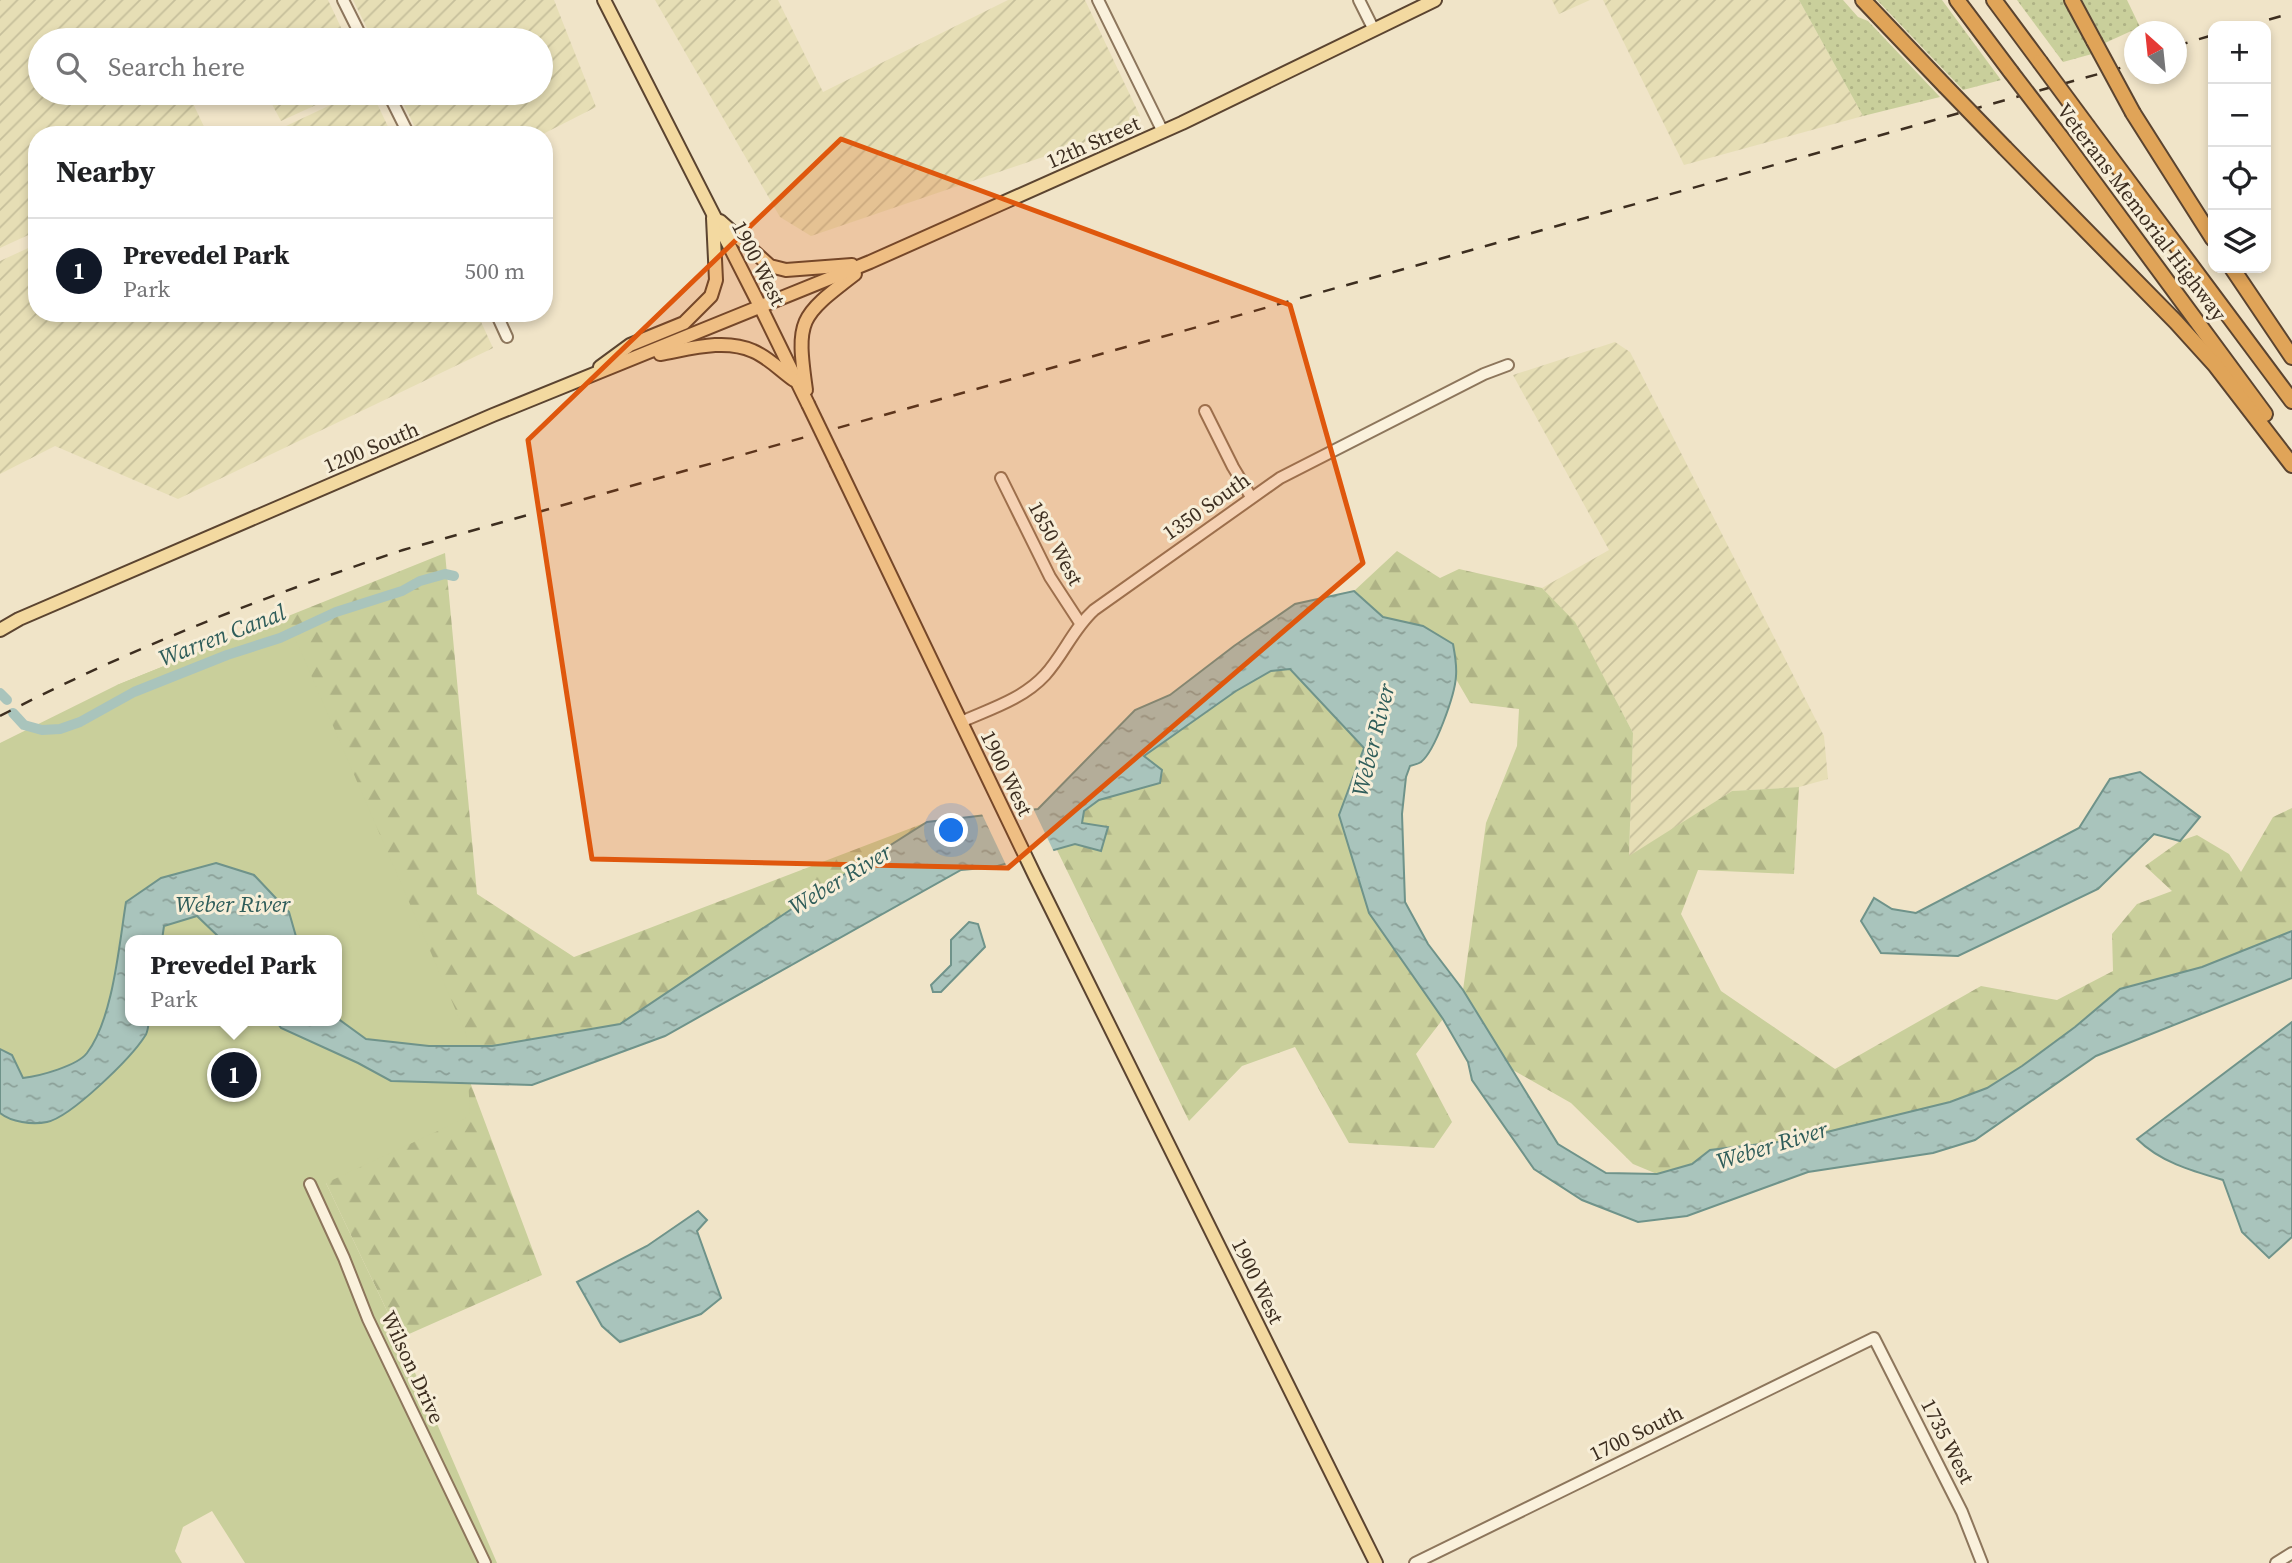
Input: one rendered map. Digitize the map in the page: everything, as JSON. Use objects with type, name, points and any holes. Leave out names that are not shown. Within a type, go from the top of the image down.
[{"type":"highway","points":[[1863,0],[2176,322],[2215,365],[2292,465]]},
{"type":"highway","name":"Veterans Memorial Highway","points":[[1957,0],[2292,450]]},
{"type":"highway","name":"Veterans Memorial Highway","points":[[1994,0],[2292,401]]},
{"type":"highway","points":[[2072,0],[2133,113],[2208,231]]},
{"type":"highway","points":[[2235,273],[2292,358]]},
{"type":"main road","name":"1900 West","points":[[604,0],[761,308],[1035,876],[1376,1563]]},
{"type":"main road","name":"12th Street","points":[[761,308],[1163,132],[1435,0]]},
{"type":"main road","points":[[713,214],[770,266],[786,270],[870,262]]},
{"type":"main road","points":[[586,378],[630,345],[684,323],[711,296],[716,280],[713,214]]},
{"type":"main road","points":[[808,404],[800,348],[804,322],[815,305],[870,262]]},
{"type":"main road","name":"1200 South","points":[[0,630],[19,619],[352,476],[761,308]]},
{"type":"main road","points":[[632,360],[706,346],[739,345],[756,352],[797,383]]},
{"type":"street","points":[[343,0],[357,28]]},
{"type":"street","points":[[1098,0],[1163,132]]},
{"type":"street","points":[[1359,0],[1374,30]]},
{"type":"street","points":[[394,105],[404,126]]},
{"type":"street","points":[[500,322],[508,337]]},
{"type":"street","name":"1350 South","points":[[961,722],[1008,702],[1028,690],[1046,674],[1080,623],[1094,610],[1280,478],[1484,374],[1508,365]]},
{"type":"street","points":[[1205,411],[1251,497]]},
{"type":"street","name":"1850 West","points":[[1001,478],[1050,577],[1080,623]]},
{"type":"street","name":"Wilson Drive","points":[[310,1184],[368,1319],[485,1563]]},
{"type":"street","name":"1700 South","points":[[1415,1563],[1874,1338]]},
{"type":"street","name":"1735 West","points":[[1874,1338],[1962,1511],[1982,1563]]},
{"type":"street","points":[[2276,1563],[2292,1553]]},
{"type":"highlighted area","points":[[841,139],[1290,305],[1363,563],[1008,868],[592,859],[528,440]]},
{"type":"shaded area","points":[[0,0],[328,0],[341,28],[28,28],[28,105],[194,105],[204,126],[28,126],[28,235],[0,248]]},
{"type":"shaded area","points":[[353,0],[554,0],[596,107],[553,129],[553,126],[414,126],[404,105],[553,105],[553,28],[367,28]]},
{"type":"shaded area","points":[[655,0],[778,0],[823,92],[1008,0],[1085,0],[1140,116],[1081,144],[811,236],[780,217]]},
{"type":"shaded area","points":[[1552,0],[1590,0],[1559,14]]},
{"type":"shaded area","points":[[1603,0],[1799,0],[1863,116],[1684,165]]},
{"type":"shaded area","points":[[272,105],[316,105],[281,121]]},
{"type":"shaded area","points":[[331,105],[378,105],[388,126],[286,126]]},
{"type":"shaded area","points":[[28,248],[28,322],[481,322],[493,348],[178,499],[55,446],[0,474],[0,261]]},
{"type":"shaded area","points":[[1615,342],[1630,352],[1824,736],[1828,779],[1799,787],[1732,791],[1629,857],[1633,733],[1575,623],[1542,588],[1609,550],[1513,375]]},
{"type":"green space","points":[[1799,0],[1843,0],[1858,17],[1868,21],[1940,97],[1863,116]]},
{"type":"green space","points":[[1877,0],[1942,0],[2001,80],[1963,90]]},
{"type":"green space","points":[[2017,0],[2065,0],[2092,54],[2063,62]]},
{"type":"green space","points":[[2082,0],[2127,0],[2137,21],[2124,21],[2124,34],[2105,43]]},
{"type":"green space","points":[[1397,551],[1440,578],[1459,569],[1542,588],[1575,622],[1633,733],[1629,856],[1732,791],[1799,787],[1794,874],[1698,870],[1681,914],[1721,991],[1835,1069],[1981,986],[2057,1000],[2113,971],[2112,934],[2137,904],[2172,891],[2145,866],[2180,841],[2197,835],[2229,854],[2241,872],[2273,817],[2292,808],[2292,931],[2202,967],[2120,989],[2022,1066],[1987,1088],[1950,1102],[1794,1140],[1710,1150],[1692,1164],[1657,1174],[1633,1164],[1571,1103],[1513,1070],[1463,990],[1486,823],[1517,746],[1519,709],[1470,703],[1456,679],[1456,661],[1423,626],[1383,617],[1354,591]]},
{"type":"green space","points":[[445,553],[477,894],[574,957],[927,822],[620,1024],[492,1046],[429,1046],[342,946],[342,935],[329,935],[216,863],[0,1018],[117,685]]},
{"type":"green space","points":[[286,617],[466,1034],[470,1116],[326,1183],[400,1338],[497,1563],[245,1563],[212,1511],[183,1527],[175,1551],[182,1563],[0,1563],[0,743],[117,685]]},
{"type":"green space","points":[[1291,669],[1364,748],[1339,815],[1369,913],[1443,1019],[1416,1054],[1452,1122],[1434,1148],[1349,1143],[1295,1047],[1242,1066],[1189,1121],[1056,848],[1075,844],[1084,811],[1099,800],[1160,783],[1144,756],[1236,691],[1272,671]]},
{"type":"green space","points":[[391,1081],[470,1082],[542,1275],[400,1338],[326,1183],[0,1113]]},
{"type":"water","points":[[1354,591],[1383,617],[1423,626],[1453,644],[1455,685],[1448,709],[1432,747],[1421,762],[1410,766],[1406,777],[1402,814],[1405,902],[1428,944],[1463,990],[1558,1144],[1606,1173],[1657,1174],[1692,1164],[1710,1150],[1794,1140],[1950,1102],[1987,1088],[2022,1066],[2120,989],[2202,967],[2292,931],[2292,978],[2096,1056],[1975,1140],[1933,1153],[1808,1172],[1687,1216],[1638,1222],[1582,1200],[1534,1169],[1472,1080],[1468,1062],[1443,1019],[1369,913],[1339,815],[1364,748],[1290,669],[1271,671],[1236,691],[1144,756],[1162,770],[1160,783],[1099,800],[1084,811],[1082,823],[1108,827],[1101,851],[1075,844],[994,867],[961,870],[665,1036],[532,1085],[391,1081],[280,1026],[342,1026],[342,1022],[366,1039],[429,1046],[492,1046],[620,1024],[927,822],[1038,809],[1135,710],[1170,695],[1295,604]]},
{"type":"water","points":[[2140,772],[2200,817],[2180,841],[2154,834],[2098,889],[1958,956],[1881,953],[1861,921],[1874,898],[1892,909],[1916,913],[2079,828],[2110,779]]},
{"type":"water","name":"Weber River","points":[[216,863],[254,875],[289,912],[296,935],[217,935],[197,916],[164,926],[163,935],[125,935],[125,1026],[148,1026],[138,1046],[100,1085],[58,1118],[41,1123],[28,1123],[10,1119],[0,1113],[0,1049],[12,1055],[23,1078],[67,1066],[87,1053],[96,1039],[109,1002],[126,902],[161,878]]},
{"type":"water","points":[[969,922],[978,924],[985,947],[941,992],[933,992],[931,985],[951,965],[951,940]]},
{"type":"water","points":[[2292,1022],[2292,1237],[2269,1258],[2242,1232],[2223,1180],[2166,1160],[2137,1139]]},
{"type":"water","points":[[698,1211],[707,1220],[697,1231],[721,1298],[701,1314],[620,1342],[602,1326],[577,1282],[647,1246]]},
{"type":"pier","points":[[1032,806],[1054,852],[1007,867],[981,812]]},
{"type":"waterway","name":"Warren Canal","points":[[13,713],[24,725],[42,730],[60,729],[80,722],[134,692],[227,655],[280,638],[336,612],[402,591],[420,581],[445,574],[454,576]]},
{"type":"waterway","name":"Warren Canal","points":[[0,693],[7,700]]},
{"type":"railway","points":[[2264,21],[2292,13]]},
{"type":"railway","points":[[2187,43],[2208,36]]},
{"type":"railway","points":[[0,716],[98,668],[198,625],[403,550],[2124,67]]},
{"type":"place","name":"Prevedel Park","points":[[234,1075]]}]
